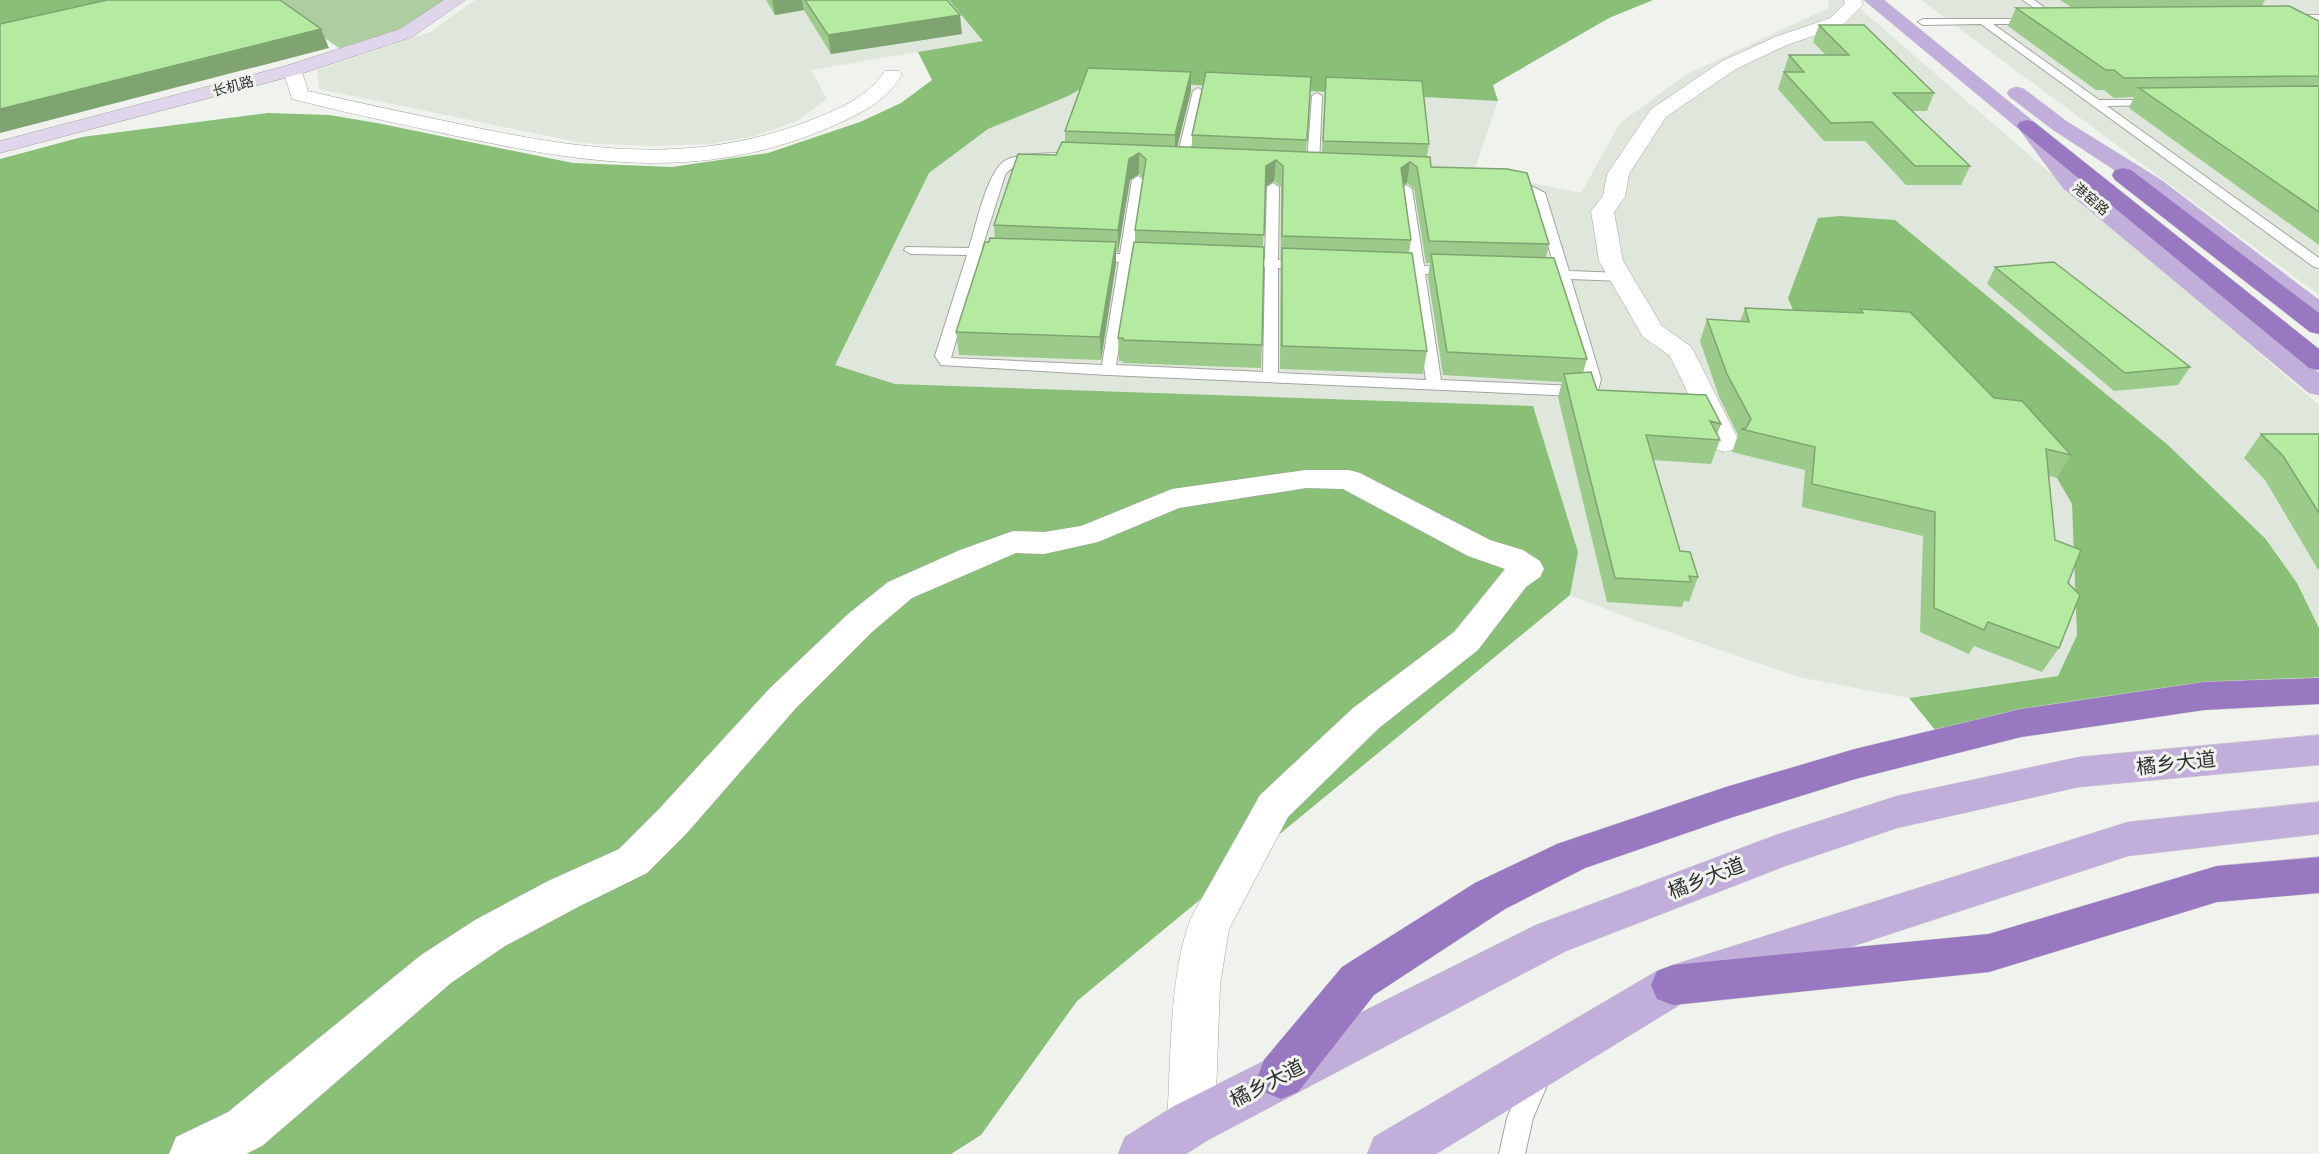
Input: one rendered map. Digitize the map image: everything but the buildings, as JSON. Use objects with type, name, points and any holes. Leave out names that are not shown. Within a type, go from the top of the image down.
[{"type":"highway","points":[[2058,125],[2319,326]]},
{"type":"highway","points":[[2028,126],[2319,362]]},
{"type":"highway","points":[[1281,1076],[1358,981],[1490,896],[1571,856],[1726,803],[1845,767],[2022,723],[2204,696],[2319,691]]},
{"type":"highway","points":[[1673,985],[1989,953],[2217,884],[2319,875]]},
{"type":"main road","name":"港窑路","points":[[1873,0],[2028,126],[2071,183],[2319,387]]},
{"type":"main road","points":[[1894,0],[2058,125],[2153,185],[2319,312]]},
{"type":"main road","name":"橘乡大道","points":[[1142,1154],[1191,1123],[1551,938],[1776,852],[1897,812],[2079,772],[2319,750]]},
{"type":"main road","points":[[1391,1154],[1673,985],[2128,839],[2319,818]]},
{"type":"street","name":"长机路","points":[[0,147],[293,70],[406,33],[456,0]]},
{"type":"street","points":[[1725,443],[1681,352],[1652,331],[1611,261],[1602,211],[1614,197],[1618,174],[1658,113],[1729,65],[1781,41],[1836,22],[1854,5],[1853,0]]},
{"type":"street","points":[[293,70],[299,95],[341,106],[556,150],[621,157],[674,157],[730,150],[778,140],[816,126],[870,101],[886,87],[892,75]]},
{"type":"street","points":[[193,1154],[245,1129],[436,969],[490,933],[563,894],[633,861],[672,822],[783,699],[860,623],[900,590],[1013,542],[1044,543],[1087,535],[1172,499],[1306,479],[1349,480],[1479,548],[1512,558],[1528,568],[1514,579],[1466,641],[1366,718],[1274,806],[1208,927],[1198,985],[1191,1123]]},
{"type":"lane","points":[[2028,0],[2058,21]]},
{"type":"lane","points":[[2272,18],[2319,18]]},
{"type":"lane","points":[[1923,22],[2070,21]]},
{"type":"lane","points":[[1983,22],[2319,264]]},
{"type":"lane","points":[[1182,162],[1198,91]]},
{"type":"lane","points":[[1313,167],[1317,96]]},
{"type":"lane","points":[[2096,103],[2166,102]]},
{"type":"lane","points":[[1063,157],[1313,167],[1443,172],[1529,189],[1541,196],[1593,379],[1593,387],[1576,391],[1108,371],[946,362],[942,356],[999,174],[1008,163],[1031,158],[1063,157]]},
{"type":"lane","points":[[1108,371],[1138,180]]},
{"type":"lane","points":[[1270,378],[1273,187]]},
{"type":"lane","points":[[1406,189],[1434,385]]},
{"type":"lane","points":[[911,250],[998,253]]},
{"type":"lane","points":[[1079,256],[1171,260]]},
{"type":"lane","points":[[1227,262],[1317,265]]},
{"type":"lane","points":[[1372,267],[1462,271]]},
{"type":"lane","points":[[1541,274],[1621,277]]},
{"type":"lane","points":[[1512,1154],[1520,1118],[1544,1062]]},
{"type":"shaded area","points":[[475,0],[949,0],[983,41],[811,70],[827,99],[797,121],[755,136],[712,144],[650,146],[582,143],[319,89],[317,70],[430,32]]},
{"type":"shaded area","points":[[1829,0],[1850,0],[2319,405],[2319,628],[2297,583],[2265,537],[2168,445],[1895,220],[2029,430],[2072,504],[2077,635],[2058,676],[1909,698],[1798,677],[1570,595],[1577,552],[895,384],[834,366],[929,173],[988,129],[1066,97],[1092,83],[1140,82],[1498,101],[1474,171],[1581,193],[1620,123],[1685,75],[1828,8]]},
{"type":"shaded area","points":[[1921,0],[2319,0],[2319,295]]},
{"type":"green space","points":[[0,0],[127,0],[0,29]]},
{"type":"green space","points":[[269,0],[444,0],[398,31],[339,48]]},
{"type":"green space","points":[[949,0],[1653,0],[1609,18],[1493,85],[1498,101],[1140,82],[1092,83],[1066,97],[988,129],[929,173],[835,365],[895,384],[1533,406],[1578,552],[1570,595],[1077,1001],[981,1135],[951,1154],[0,1154],[0,159],[82,137],[268,113],[329,115],[573,163],[672,167],[768,153],[860,122],[901,103],[932,80],[918,52],[983,41]]},
{"type":"green space","points":[[1840,216],[1895,220],[2168,445],[2265,538],[2297,583],[2319,628],[2319,683],[1936,731],[1909,698],[2058,676],[2077,635],[2072,504],[2029,430],[1796,317],[1788,298],[1818,218]]}]
